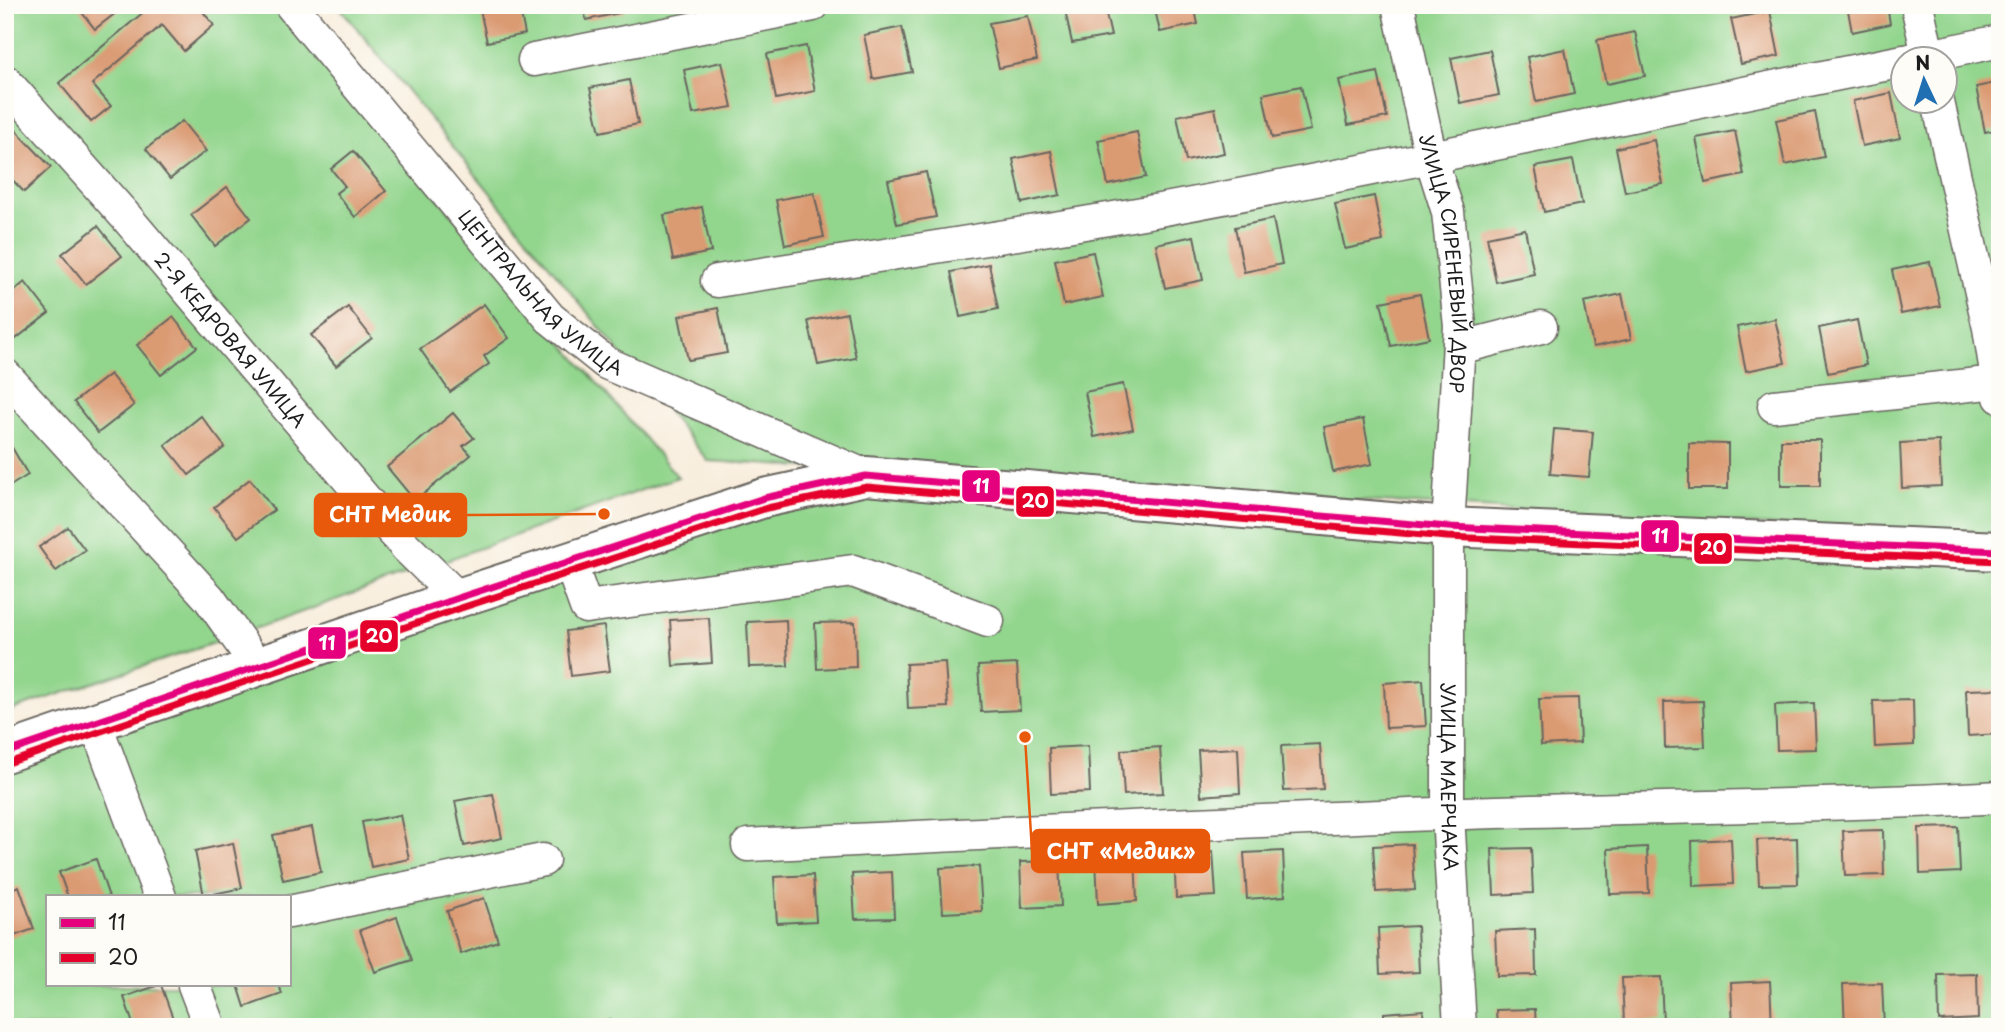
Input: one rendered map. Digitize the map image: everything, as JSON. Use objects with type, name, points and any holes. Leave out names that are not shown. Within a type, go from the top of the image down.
[{"type":"street","name":"ЦЕНТРАЛЬНАЯ УЛИЦА","points":[[292,5],[550,318],[606,363],[866,476]]},
{"type":"street","points":[[534,60],[813,5]]},
{"type":"street","name":"УЛИЦА СИРЕНЕВЫЙ ДВОР","points":[[1398,5],[1431,158],[1448,212],[1460,326],[1448,527]]},
{"type":"street","points":[[1917,5],[1918,46]]},
{"type":"street","points":[[1960,50],[2000,41]]},
{"type":"street","points":[[717,281],[1152,211],[1431,158],[1636,114],[1890,64]]},
{"type":"street","name":"2-Я КЕДРОВАЯ УЛИЦА","points":[[5,81],[127,218],[405,546],[458,598]]},
{"type":"street","points":[[1774,406],[1999,389],[1994,327],[1941,116]]},
{"type":"street","points":[[1459,348],[1541,327]]},
{"type":"street","points":[[5,375],[209,598],[258,667]]},
{"type":"street","points":[[5,752],[458,598],[764,498],[866,476],[1448,527],[2000,551]]},
{"type":"street","name":"УЛИЦА МАЕРЧАКА","points":[[1448,527],[1448,814],[1460,1027]]},
{"type":"street","points":[[570,562],[586,607],[853,571],[988,621]]},
{"type":"street","points":[[95,722],[159,895]]},
{"type":"street","points":[[748,845],[1448,814],[1889,803],[2000,797]]},
{"type":"street","points":[[290,912],[543,860]]},
{"type":"street","points":[[194,986],[210,1027]]},
{"type":"green space","points":[[5,5],[272,5],[678,477],[235,636],[5,712]]},
{"type":"green space","points":[[338,5],[2000,5],[2000,532],[1970,538],[708,461]]},
{"type":"green space","points":[[866,476],[2000,558],[2000,1027],[5,1027],[5,753]]},
{"type":"building","points":[[76,5],[126,5],[95,29]]},
{"type":"building","points":[[152,5],[213,5],[204,13],[214,25],[184,51],[162,25],[92,84],[111,106],[91,122],[59,83]]},
{"type":"building","points":[[479,5],[519,5],[525,34],[487,42]]},
{"type":"building","points":[[583,5],[623,5],[624,12],[586,20]]},
{"type":"building","points":[[1064,5],[1104,5],[1111,36],[1072,43]]},
{"type":"building","points":[[1154,5],[1194,5],[1198,24],[1160,32]]},
{"type":"building","points":[[1235,5],[1265,5],[1265,6],[1237,12]]},
{"type":"building","points":[[1847,5],[1887,5],[1890,24],[1852,32]]},
{"type":"building","points":[[1971,5],[1995,5],[1995,6],[1972,11]]},
{"type":"building","points":[[1770,11],[1779,56],[1741,64],[1731,19]]},
{"type":"building","points":[[1028,16],[1037,60],[999,68],[989,23]]},
{"type":"building","points":[[902,27],[912,72],[873,79],[864,35]]},
{"type":"building","points":[[1635,32],[1645,76],[1606,84],[1597,40]]},
{"type":"building","points":[[806,46],[815,91],[776,99],[767,54]]},
{"type":"building","points":[[1565,49],[1574,94],[1536,102],[1527,57]]},
{"type":"building","points":[[1490,50],[1499,95],[1460,103],[1451,58]]},
{"type":"building","points":[[722,62],[732,107],[693,114],[684,70]]},
{"type":"building","points":[[1378,72],[1387,117],[1348,125],[1339,80]]},
{"type":"building","points":[[629,80],[638,124],[600,132],[590,88]]},
{"type":"building","points":[[2000,82],[2000,129],[1985,132],[1976,87]]},
{"type":"building","points":[[1301,86],[1311,130],[1272,138],[1263,94]]},
{"type":"building","points":[[1890,93],[1890,116],[1896,116],[1900,138],[1862,146],[1853,101]]},
{"type":"building","points":[[1215,108],[1224,153],[1186,161],[1177,116]]},
{"type":"building","points":[[1815,112],[1824,157],[1785,165],[1776,120]]},
{"type":"building","points":[[182,121],[206,151],[170,179],[146,149]]},
{"type":"building","points":[[9,123],[51,167],[24,192],[5,172],[5,126]]},
{"type":"building","points":[[1735,131],[1744,175],[1705,183],[1696,138]]},
{"type":"building","points":[[1137,132],[1146,177],[1108,185],[1098,140]]},
{"type":"building","points":[[1654,140],[1663,184],[1625,192],[1616,148]]},
{"type":"building","points":[[353,151],[386,191],[355,217],[336,193],[345,186],[331,169]]},
{"type":"building","points":[[1051,151],[1060,195],[1022,203],[1013,159]]},
{"type":"building","points":[[1573,160],[1582,204],[1544,212],[1535,167]]},
{"type":"building","points":[[926,172],[936,217],[897,224],[888,180]]},
{"type":"building","points":[[227,187],[251,218],[215,246],[191,215]]},
{"type":"building","points":[[814,193],[824,237],[785,245],[776,200]]},
{"type":"building","points":[[1374,196],[1383,241],[1345,249],[1335,204]]},
{"type":"building","points":[[702,207],[711,252],[673,260],[664,215]]},
{"type":"building","points":[[1273,219],[1282,264],[1244,272],[1235,227]]},
{"type":"building","points":[[98,226],[122,256],[86,284],[62,254]]},
{"type":"building","points":[[1525,229],[1534,274],[1496,282],[1487,237]]},
{"type":"building","points":[[1194,236],[1203,280],[1165,288],[1156,244]]},
{"type":"building","points":[[1093,252],[1103,297],[1064,305],[1055,260]]},
{"type":"building","points":[[1930,262],[1940,306],[1901,314],[1892,270]]},
{"type":"building","points":[[989,264],[998,309],[960,317],[951,272]]},
{"type":"building","points":[[25,282],[49,313],[13,341],[5,331],[5,298]]},
{"type":"building","points":[[1420,294],[1429,338],[1391,346],[1381,302]]},
{"type":"building","points":[[1622,294],[1631,339],[1593,347],[1584,302]]},
{"type":"building","points":[[484,304],[509,338],[484,356],[489,364],[450,392],[420,349]]},
{"type":"building","points":[[348,307],[372,338],[336,366],[311,335]]},
{"type":"building","points":[[718,308],[727,353],[688,360],[679,316]]},
{"type":"building","points":[[847,313],[856,358],[818,365],[808,321]]},
{"type":"building","points":[[173,317],[197,347],[161,375],[137,345]]},
{"type":"building","points":[[1775,319],[1785,363],[1746,371],[1737,327]]},
{"type":"building","points":[[1857,320],[1866,365],[1828,373],[1819,328]]},
{"type":"building","points":[[110,374],[134,405],[98,433],[74,402]]},
{"type":"building","points":[[1123,384],[1133,429],[1094,437],[1085,392]]},
{"type":"building","points":[[453,413],[474,438],[463,446],[471,455],[415,501],[387,467]]},
{"type":"building","points":[[201,416],[225,447],[189,475],[165,445]]},
{"type":"building","points":[[1363,419],[1372,464],[1333,472],[1324,427]]},
{"type":"building","points":[[1554,429],[1593,432],[1589,477],[1550,474]]},
{"type":"building","points":[[1781,440],[1820,440],[1820,486],[1781,486]]},
{"type":"building","points":[[1939,441],[1941,486],[1902,488],[1900,443]]},
{"type":"building","points":[[1689,443],[1728,444],[1728,489],[1689,489]]},
{"type":"building","points":[[10,444],[28,475],[5,489],[5,447]]},
{"type":"building","points":[[250,479],[274,510],[238,537],[214,507]]},
{"type":"building","points":[[68,527],[85,550],[56,571],[39,547]]},
{"type":"building","points":[[709,618],[712,663],[673,666],[670,620]]},
{"type":"building","points":[[786,620],[788,666],[749,667],[747,622]]},
{"type":"building","points":[[855,622],[856,667],[817,669],[815,623]]},
{"type":"building","points":[[604,626],[610,671],[571,676],[566,631]]},
{"type":"building","points":[[945,662],[948,707],[908,709],[906,664]]},
{"type":"building","points":[[1017,664],[1020,710],[981,712],[978,666]]},
{"type":"building","points":[[1423,680],[1426,726],[1386,728],[1384,683]]},
{"type":"building","points":[[2000,689],[2000,734],[1968,736],[1966,690]]},
{"type":"building","points":[[1578,698],[1580,743],[1541,745],[1539,699]]},
{"type":"building","points":[[1913,700],[1914,745],[1875,747],[1873,701]]},
{"type":"building","points":[[1703,701],[1705,747],[1665,748],[1664,702]]},
{"type":"building","points":[[1814,703],[1816,749],[1777,750],[1775,705]]},
{"type":"building","points":[[1320,744],[1323,789],[1284,791],[1281,746]]},
{"type":"building","points":[[1088,746],[1090,792],[1051,794],[1049,748]]},
{"type":"building","points":[[1160,747],[1163,793],[1124,795],[1121,750]]},
{"type":"building","points":[[1238,748],[1240,793],[1201,796],[1198,750]]},
{"type":"building","points":[[493,794],[502,838],[464,846],[455,801]]},
{"type":"building","points":[[400,815],[409,859],[371,867],[362,822]]},
{"type":"building","points":[[312,827],[321,872],[283,880],[273,835]]},
{"type":"building","points":[[1958,827],[1960,872],[1920,874],[1919,828]]},
{"type":"building","points":[[1883,830],[1884,875],[1845,876],[1843,831]]},
{"type":"building","points":[[1797,838],[1798,884],[1759,885],[1757,840]]},
{"type":"building","points":[[1731,839],[1733,884],[1693,886],[1692,841]]},
{"type":"building","points":[[233,843],[242,888],[204,895],[195,851]]},
{"type":"building","points":[[1412,844],[1415,890],[1376,892],[1373,846]]},
{"type":"building","points":[[1647,847],[1649,893],[1610,894],[1608,849]]},
{"type":"building","points":[[1531,848],[1533,893],[1494,895],[1492,849]]},
{"type":"building","points":[[1213,851],[1216,896],[1176,898],[1174,853]]},
{"type":"building","points":[[1283,851],[1285,896],[1247,899],[1244,853]]},
{"type":"building","points":[[1135,856],[1137,901],[1098,904],[1096,858]]},
{"type":"building","points":[[96,859],[108,895],[67,895],[59,872]]},
{"type":"building","points":[[1059,861],[1061,906],[1022,908],[1020,862]]},
{"type":"building","points":[[979,866],[982,911],[943,913],[940,868]]},
{"type":"building","points":[[892,872],[894,918],[855,919],[852,874]]},
{"type":"building","points":[[813,875],[816,921],[777,923],[774,877]]},
{"type":"building","points":[[19,886],[34,929],[5,939],[5,891]]},
{"type":"building","points":[[484,898],[498,941],[461,954],[447,911]]},
{"type":"building","points":[[397,917],[412,960],[375,972],[360,930]]},
{"type":"building","points":[[1417,926],[1419,972],[1380,974],[1378,928]]},
{"type":"building","points":[[1535,929],[1536,975],[1497,976],[1495,931]]},
{"type":"building","points":[[1977,974],[1978,1019],[1939,1021],[1938,975]]},
{"type":"building","points":[[1661,977],[1663,1022],[1624,1023],[1622,978]]},
{"type":"building","points":[[1770,981],[1772,1027],[1733,1027],[1731,983]]},
{"type":"building","points":[[1882,983],[1884,1027],[1845,1027],[1843,984]]},
{"type":"building","points":[[161,986],[176,1027],[134,1027],[124,997]]},
{"type":"building","points":[[238,986],[279,986],[282,994],[245,1007]]},
{"type":"building","points":[[1535,1009],[1536,1027],[1497,1027],[1496,1010]]},
{"type":"building","points":[[1423,1010],[1424,1027],[1384,1027],[1384,1013]]},
{"type":"building","points":[[610,1019],[613,1027],[590,1027],[590,1026]]},
{"type":"transit line","name":"11","points":[[5,753],[458,598],[764,498],[866,476],[1448,527],[2000,551]]},
{"type":"transit line","name":"20","points":[[8,763],[461,608],[767,508],[867,487],[1447,537],[2000,561]]},
{"type":"place","name":"СНТ Медик","points":[[604,514]]},
{"type":"place","name":"СНТ «Медик»","points":[[1025,737]]}]
